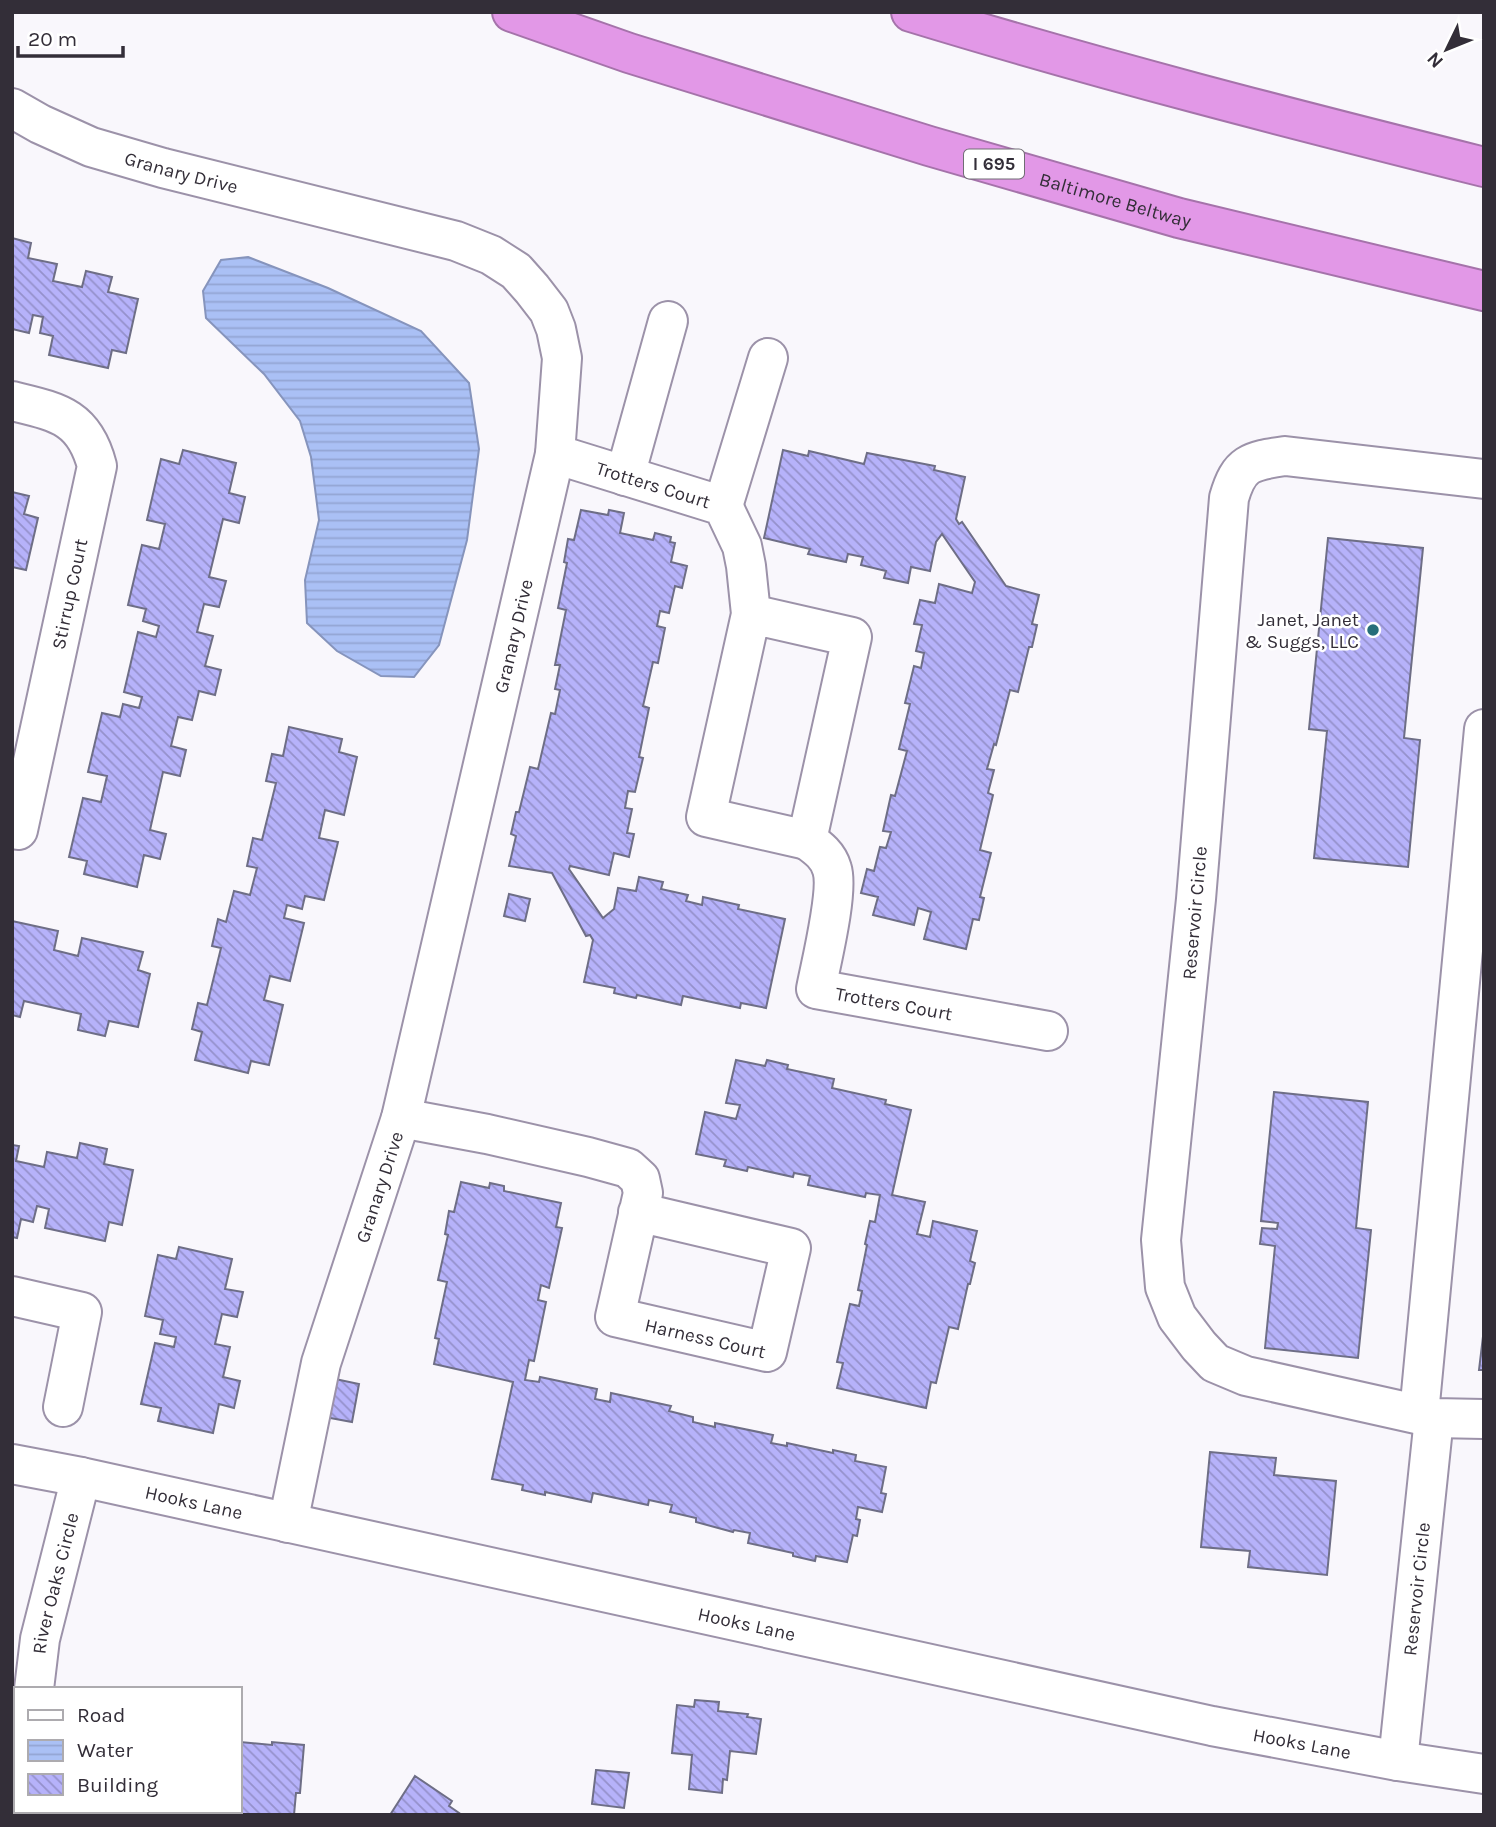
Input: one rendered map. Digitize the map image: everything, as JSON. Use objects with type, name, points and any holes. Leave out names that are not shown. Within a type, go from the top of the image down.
[{"type":"highway","name":"Baltimore Beltway","points":[[512,12],[629,52],[890,134],[1166,214],[1484,291]]},
{"type":"highway","points":[[911,12],[1233,104],[1484,167]]},
{"type":"street","name":"Granary Drive","points":[[12,108],[91,147],[163,168],[456,241],[491,255],[516,271],[549,311],[556,328],[562,358],[555,454],[401,1118],[321,1363],[288,1524]]},
{"type":"street","points":[[625,476],[668,321]]},
{"type":"street","points":[[723,506],[768,358]]},
{"type":"street","name":"Stirrup Court","points":[[12,401],[47,410],[75,424],[88,438],[97,466],[18,830],[12,828]]},
{"type":"street","name":"Trotters Court","points":[[555,454],[723,506],[742,546],[751,614],[706,817],[807,840],[824,854],[832,870],[834,890],[816,989],[1048,1031]]},
{"type":"street","name":"Reservoir Circle","points":[[1484,479],[1284,456],[1263,459],[1246,466],[1234,480],[1229,498],[1196,899],[1161,1240],[1165,1287],[1177,1317],[1214,1363],[1246,1377],[1426,1416],[1484,1419]]},
{"type":"street","points":[[751,614],[852,637],[807,840]]},
{"type":"street","points":[[1426,1416],[1484,729]]},
{"type":"street","name":"Harness Court","points":[[401,1118],[500,1137],[628,1168],[639,1179],[643,1193],[615,1317],[767,1353],[792,1248],[639,1212]]},
{"type":"street","points":[[12,1296],[82,1312],[64,1407]]},
{"type":"street","name":"Reservoir Circle","points":[[1398,1761],[1426,1416]]},
{"type":"street","name":"Hooks Lane","points":[[12,1464],[1212,1726],[1398,1761],[1484,1774]]},
{"type":"street","name":"River Oaks Circle","points":[[34,1687],[40,1639],[81,1477]]},
{"type":"water","points":[[248,257],[328,288],[421,331],[469,383],[479,449],[467,540],[439,645],[414,677],[381,676],[337,651],[307,623],[305,580],[319,520],[311,457],[300,421],[264,374],[206,318],[203,291],[221,260]]},
{"type":"building","points":[[12,238],[31,243],[28,258],[57,264],[53,281],[82,287],[86,271],[112,277],[108,292],[138,299],[126,353],[112,350],[108,368],[49,355],[53,336],[40,333],[43,317],[33,315],[29,333],[12,329]]},
{"type":"building","points":[[183,450],[236,463],[229,493],[245,497],[239,523],[223,519],[209,577],[226,581],[219,607],[204,604],[197,632],[213,636],[205,666],[221,670],[215,695],[199,691],[192,720],[178,717],[171,746],[186,750],[180,776],[163,772],[150,830],[166,834],[160,859],[144,855],[137,887],[84,874],[87,861],[69,857],[83,798],[101,802],[107,776],[88,772],[102,713],[120,717],[123,704],[139,708],[142,697],[124,692],[138,632],[156,637],[159,626],[143,621],[146,609],[128,605],[142,545],[159,549],[165,524],[147,520],[161,459],[179,464]]},
{"type":"building","points":[[783,450],[808,456],[809,451],[864,464],[867,453],[935,466],[934,470],[965,477],[956,519],[959,524],[962,522],[1006,586],[1039,595],[1032,624],[1037,625],[1032,647],[1029,647],[1018,692],[1010,690],[987,769],[994,770],[988,793],[993,795],[980,850],[991,853],[980,897],[984,898],[979,920],[973,919],[966,949],[924,939],[931,912],[918,908],[914,925],[873,915],[878,897],[861,893],[867,869],[874,871],[880,847],[886,848],[891,832],[883,831],[891,795],[895,796],[907,751],[899,749],[910,704],[905,703],[914,666],[921,668],[924,653],[916,651],[922,625],[914,624],[920,600],[935,603],[939,584],[972,593],[975,582],[942,534],[936,542],[930,571],[911,567],[908,583],[884,578],[886,571],[861,565],[863,557],[848,554],[846,562],[808,554],[810,549],[764,538]]},
{"type":"building","points":[[12,492],[29,496],[24,514],[38,518],[26,570],[12,567]]},
{"type":"building","points":[[581,510],[608,515],[609,510],[624,513],[620,533],[653,540],[655,533],[671,537],[670,542],[675,543],[671,562],[687,566],[682,588],[675,586],[669,613],[660,611],[657,626],[665,628],[658,663],[653,662],[643,706],[649,708],[639,757],[643,758],[635,792],[628,791],[625,808],[632,809],[627,833],[634,834],[629,857],[614,853],[609,875],[570,866],[569,869],[603,918],[614,909],[618,888],[636,891],[639,877],[663,882],[661,889],[688,895],[686,901],[702,905],[703,897],[739,905],[738,909],[785,919],[766,1008],[741,1003],[740,1008],[683,996],[681,1005],[614,993],[615,988],[584,982],[593,940],[590,935],[586,936],[552,873],[509,866],[516,836],[511,834],[516,812],[519,812],[530,767],[538,769],[551,713],[555,714],[560,690],[555,689],[560,665],[555,665],[566,610],[558,608],[567,563],[564,562],[568,539],[574,540]]},
{"type":"building","points":[[1328,538],[1423,548],[1404,738],[1420,740],[1408,867],[1314,858],[1327,731],[1309,729]]},
{"type":"building","points":[[289,727],[342,739],[339,752],[357,757],[344,815],[325,810],[319,838],[338,842],[324,900],[305,896],[302,909],[287,905],[284,918],[304,923],[290,981],[270,976],[264,1000],[283,1005],[269,1065],[251,1061],[248,1073],[195,1060],[202,1032],[192,1029],[198,1003],[207,1005],[221,948],[212,946],[218,919],[226,922],[234,891],[250,895],[257,868],[247,866],[253,838],[262,840],[276,783],[266,781],[272,754],[283,756]]},
{"type":"building","points":[[509,894],[530,899],[525,921],[504,916]]},
{"type":"building","points":[[12,921],[58,931],[54,950],[78,956],[82,938],[143,952],[138,970],[150,974],[138,1027],[109,1021],[105,1036],[78,1030],[81,1014],[24,1001],[20,1017],[12,1015]]},
{"type":"building","points":[[736,1060],[765,1066],[767,1060],[788,1065],[787,1069],[834,1079],[832,1088],[886,1100],[885,1104],[911,1110],[892,1195],[925,1202],[917,1234],[930,1237],[933,1221],[977,1231],[970,1261],[975,1263],[958,1329],[949,1327],[936,1383],[931,1382],[926,1408],[837,1388],[843,1363],[837,1362],[850,1304],[859,1306],[862,1291],[858,1290],[867,1245],[865,1244],[870,1221],[875,1222],[880,1195],[866,1193],[865,1197],[808,1185],[810,1176],[794,1173],[793,1177],[748,1167],[747,1171],[724,1166],[726,1160],[696,1154],[705,1112],[736,1119],[740,1105],[726,1103]]},
{"type":"building","points":[[1274,1092],[1368,1102],[1356,1228],[1371,1230],[1358,1358],[1265,1348],[1275,1246],[1260,1244],[1262,1228],[1277,1229],[1278,1223],[1261,1221]]},
{"type":"building","points":[[80,1143],[107,1149],[104,1164],[133,1170],[122,1225],[109,1222],[105,1241],[45,1228],[49,1209],[37,1206],[33,1222],[21,1219],[17,1238],[12,1237],[12,1145],[19,1146],[16,1161],[44,1167],[47,1152],[77,1158]]},
{"type":"building","points":[[461,1182],[489,1188],[490,1183],[504,1186],[504,1191],[561,1203],[556,1227],[562,1228],[549,1288],[541,1285],[538,1300],[546,1302],[534,1361],[529,1360],[525,1380],[539,1382],[540,1377],[597,1389],[595,1399],[610,1402],[611,1393],[671,1406],[669,1411],[693,1417],[693,1422],[715,1427],[715,1423],[773,1435],[771,1443],[787,1446],[787,1443],[833,1453],[833,1450],[856,1455],[855,1461],[886,1467],[881,1493],[886,1494],[882,1512],[858,1507],[856,1519],[860,1520],[857,1536],[853,1535],[847,1562],[816,1556],[815,1561],[748,1543],[750,1533],[733,1532],[696,1522],[696,1518],[670,1512],[672,1505],[649,1500],[648,1505],[593,1493],[591,1502],[522,1490],[523,1485],[492,1479],[513,1382],[434,1364],[439,1339],[435,1338],[447,1282],[438,1280],[448,1235],[445,1234],[449,1211],[454,1212]]},
{"type":"building","points":[[179,1247],[232,1259],[225,1289],[243,1292],[237,1317],[222,1314],[215,1344],[230,1347],[223,1377],[240,1381],[234,1408],[219,1404],[213,1433],[158,1421],[161,1408],[141,1404],[155,1343],[174,1347],[176,1337],[160,1334],[163,1320],[145,1316],[158,1255],[176,1259]]},
{"type":"building","points":[[1484,1328],[1484,1370],[1479,1370]]},
{"type":"building","points":[[321,1376],[359,1384],[352,1422],[314,1415]]},
{"type":"building","points":[[1210,1452],[1276,1458],[1274,1475],[1336,1481],[1327,1575],[1248,1567],[1250,1551],[1201,1547]]},
{"type":"building","points":[[12,1697],[14,1728],[12,1728]]},
{"type":"building","points":[[695,1700],[719,1702],[718,1711],[748,1714],[747,1717],[761,1719],[756,1754],[730,1751],[727,1780],[723,1779],[722,1793],[689,1789],[692,1755],[672,1753],[677,1705],[694,1707]]},
{"type":"building","points":[[242,1742],[304,1745],[300,1793],[296,1793],[294,1815],[231,1815],[242,1813]]},
{"type":"building","points":[[596,1770],[629,1773],[624,1808],[592,1804]]},
{"type":"building","points":[[415,1776],[452,1801],[449,1806],[462,1815],[390,1815]]},
{"type":"building","points":[[168,1813],[222,1813],[222,1815]]},
{"type":"place","name":"Janet, Janet & Suggs, LLC","points":[[1373,630]]}]
